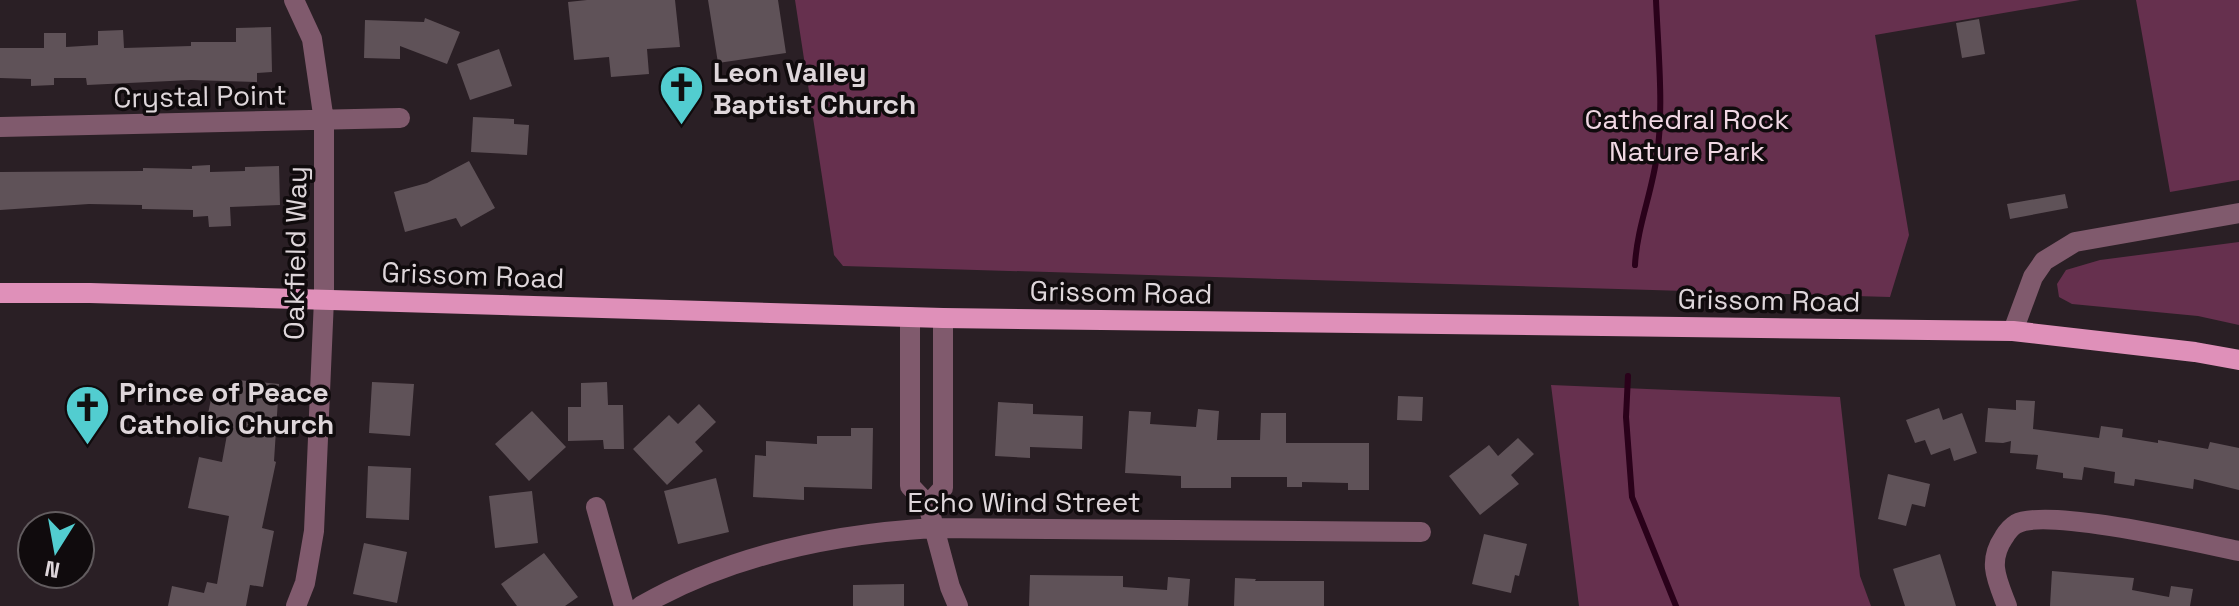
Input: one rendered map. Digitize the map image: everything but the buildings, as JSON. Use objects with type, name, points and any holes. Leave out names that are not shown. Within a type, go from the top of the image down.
[{"type":"main road","name":"Grissom Road","points":[[0,293],[81,292],[943,318],[2013,331],[2239,360]]},
{"type":"street","name":"Oakfield Way","points":[[294,0],[312,39],[324,121],[324,299],[314,531],[305,583],[296,606]]},
{"type":"street","name":"Crystal Point","points":[[0,127],[400,118]]},
{"type":"street","points":[[2013,331],[2033,277],[2044,261],[2075,242],[2239,213]]},
{"type":"street","points":[[910,317],[910,486],[928,505],[958,606]]},
{"type":"street","points":[[928,505],[943,488],[943,318]]},
{"type":"street","points":[[596,507],[624,606]]},
{"type":"street","points":[[2007,606],[1996,577],[1995,553],[2012,525],[2027,519],[2093,523],[2239,551]]},
{"type":"street","name":"Echo Wind Street","points":[[641,606],[702,577],[761,555],[819,541],[885,531],[933,528],[1421,532]]},
{"type":"green space","name":"Cathedral Rock Nature Park","points":[[795,0],[2080,0],[1875,35],[1909,235],[1890,297],[843,266],[834,255]]},
{"type":"green space","points":[[2136,0],[2239,0],[2239,180],[2170,192]]},
{"type":"green space","points":[[2239,242],[2239,325],[2198,316],[2072,304],[2059,297],[2057,284],[2066,270],[2100,260]]},
{"type":"green space","points":[[1551,385],[1840,397],[1860,576],[1871,606],[1579,606]]},
{"type":"waterway","points":[[1635,265],[1659,137],[1656,0]]},
{"type":"waterway","points":[[1628,376],[1626,417],[1632,497],[1676,606]]},
{"type":"place","name":"Leon Valley Baptist Church","points":[[682,127]]},
{"type":"place","name":"Prince of Peace Catholic Church","points":[[88,447]]}]
